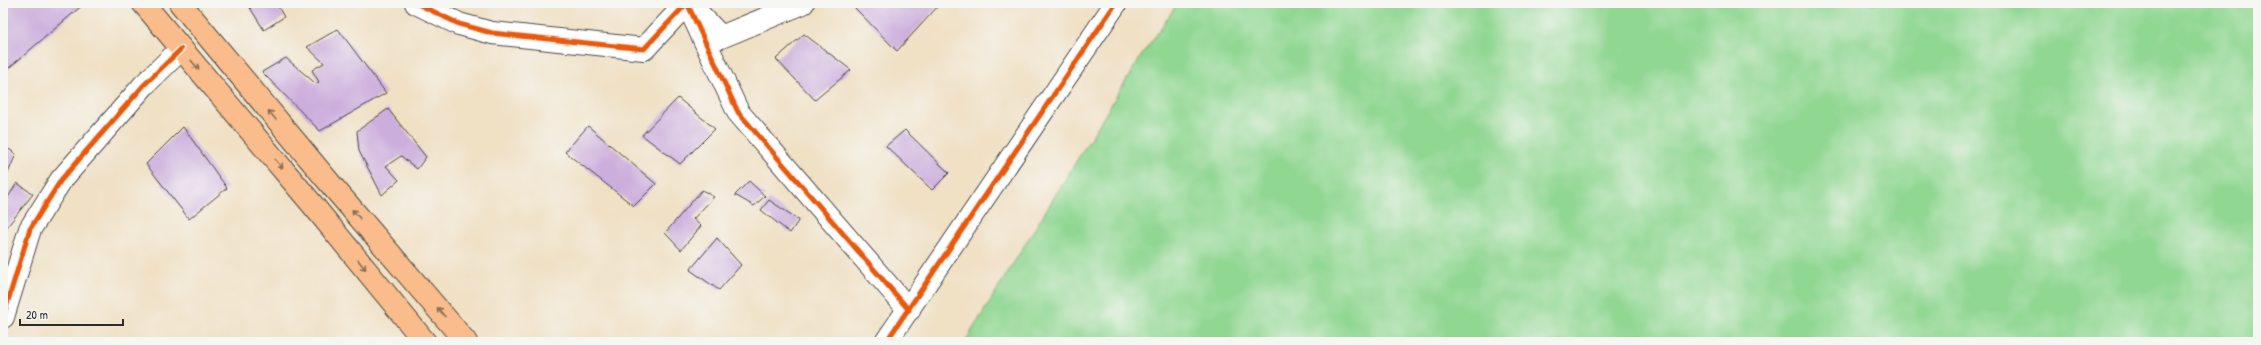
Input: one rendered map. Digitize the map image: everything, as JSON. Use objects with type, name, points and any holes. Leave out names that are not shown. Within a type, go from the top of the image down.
[{"type":"highway","points":[[143,3],[312,204],[424,342]]},
{"type":"highway","points":[[180,3],[328,181],[466,342]]},
{"type":"street","points":[[416,3],[459,24],[492,33],[644,49],[687,3]]},
{"type":"street","points":[[687,3],[721,37],[803,3]]},
{"type":"street","points":[[687,3],[738,112],[909,310]]},
{"type":"street","points":[[886,342],[1116,3]]},
{"type":"street","points":[[3,317],[30,229],[61,180],[144,85],[181,49]]},
{"type":"green space","points":[[1178,3],[2258,3],[2258,342],[965,342],[1140,58]]},
{"type":"building","points":[[3,3],[85,3],[3,73]]},
{"type":"building","points":[[247,3],[276,3],[284,17],[264,30]]},
{"type":"building","points":[[854,3],[941,3],[897,51],[852,5]]},
{"type":"building","points":[[338,29],[386,93],[320,131],[262,72],[286,58],[315,83],[319,82],[312,70],[324,63],[307,47]]},
{"type":"building","points":[[804,34],[851,70],[815,100],[776,59]]},
{"type":"building","points":[[678,98],[715,129],[680,164],[642,135]]},
{"type":"building","points":[[388,109],[426,157],[417,169],[401,156],[386,166],[399,180],[382,195],[359,151],[357,131]]},
{"type":"building","points":[[588,126],[656,184],[634,206],[565,152]]},
{"type":"building","points":[[183,127],[227,188],[189,219],[146,164]]},
{"type":"building","points":[[905,130],[949,173],[932,190],[886,146]]},
{"type":"building","points":[[3,145],[16,154],[3,185]]},
{"type":"building","points":[[749,181],[765,196],[754,206],[735,195]]},
{"type":"building","points":[[17,183],[33,194],[3,232],[3,205]]},
{"type":"building","points":[[702,190],[714,197],[693,219],[701,226],[681,250],[665,233]]},
{"type":"building","points":[[769,200],[799,220],[790,233],[761,210]]},
{"type":"building","points":[[717,238],[741,265],[719,290],[690,270]]},
{"type":"cycle path","points":[[416,3],[459,24],[492,33],[644,49],[687,3]]},
{"type":"cycle path","points":[[687,3],[738,112],[909,310]]},
{"type":"cycle path","points":[[886,342],[1116,3]]},
{"type":"cycle path","points":[[3,317],[30,229],[61,180],[144,85],[181,49]]}]
